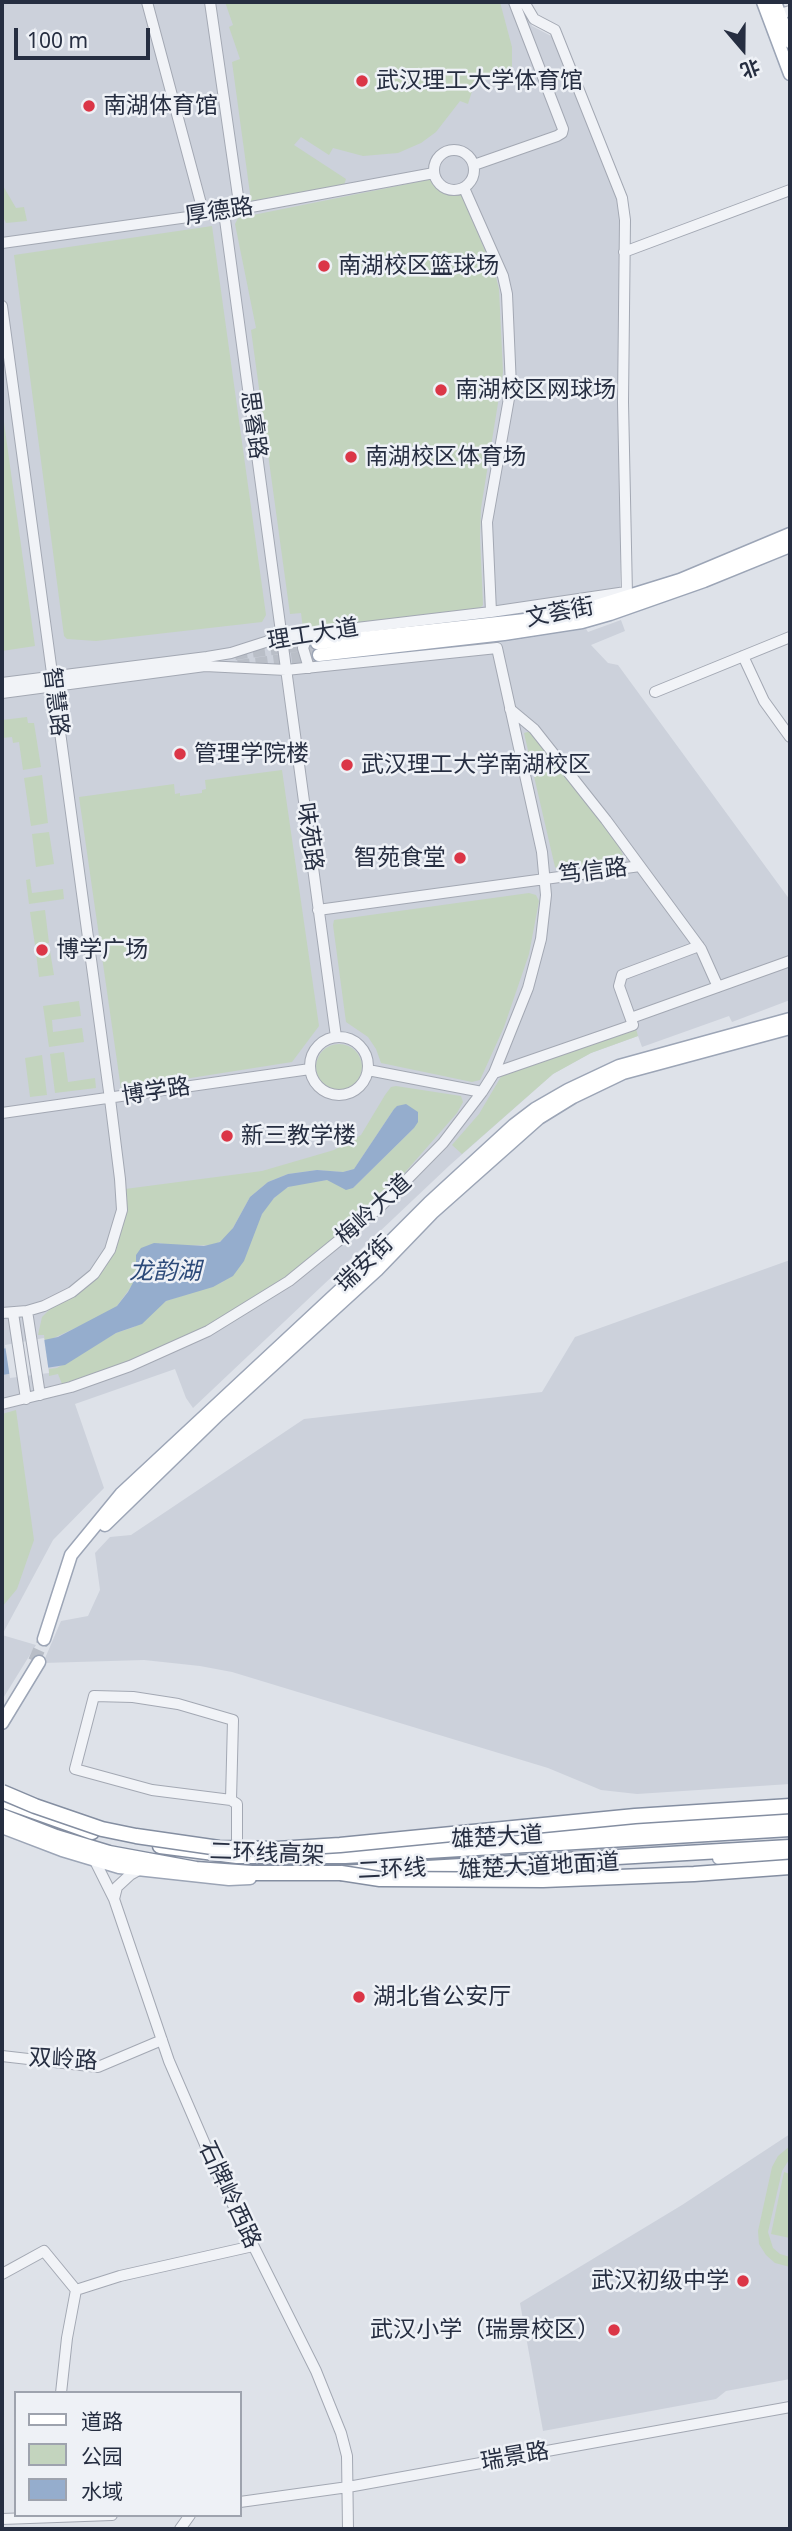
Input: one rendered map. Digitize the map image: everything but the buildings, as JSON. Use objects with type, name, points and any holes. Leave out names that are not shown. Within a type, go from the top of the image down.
[{"type":"highway","points":[[2,1792],[102,1829],[183,1843],[242,1848],[340,1845],[622,1817],[790,1806]]},
{"type":"highway","name":"二环线高架","points":[[2,1800],[55,1821],[105,1836],[210,1854],[264,1857],[345,1856],[790,1829]]},
{"type":"highway","name":"二环线","points":[[2,1816],[83,1846],[164,1864],[252,1872],[341,1873],[790,1847]]},
{"type":"highway","points":[[341,1873],[380,1879],[542,1880],[681,1875],[790,1867]]},
{"type":"main road","points":[[763,2],[790,74]]},
{"type":"main road","points":[[782,9],[790,42]]},
{"type":"main road","name":"文荟街","points":[[315,644],[534,619],[580,611],[680,580],[790,534]]},
{"type":"main road","name":"文荟街","points":[[315,644],[504,634],[589,620],[704,581],[790,546]]},
{"type":"main road","name":"瑞安街","points":[[790,1019],[619,1066],[568,1090],[514,1125],[121,1494],[71,1555],[46,1639],[75,1561],[121,1508],[377,1270],[432,1213],[538,1118],[573,1097],[623,1073],[790,1028]]},
{"type":"main road","points":[[2,1711],[37,1662],[2,1723]]},
{"type":"main road","name":"雄楚大道","points":[[2,1792],[79,1821],[138,1836],[237,1849],[313,1848],[790,1819]]},
{"type":"main road","name":"雄楚大道地面道","points":[[2,1827],[94,1859],[139,1871],[229,1879],[465,1871],[790,1854]]},
{"type":"street","points":[[147,2],[204,215]]},
{"type":"street","points":[[210,2],[240,209]]},
{"type":"street","points":[[474,165],[557,136],[563,129],[514,2]]},
{"type":"street","points":[[524,2],[534,19],[555,30],[622,198],[625,220],[623,402],[627,595]]},
{"type":"street","points":[[450,150],[465,153],[474,165],[473,178],[464,188],[454,191],[438,182],[434,173],[438,159],[450,150]]},
{"type":"street","name":"厚德路","points":[[2,243],[224,212],[434,173]]},
{"type":"street","points":[[464,188],[503,276],[509,318],[511,387],[487,522],[491,612]]},
{"type":"street","points":[[624,251],[790,190]]},
{"type":"street","name":"思睿路","points":[[224,212],[281,637]]},
{"type":"street","name":"智慧路","points":[[2,306],[110,1098],[122,1210],[116,1238],[105,1261],[88,1280],[58,1300],[27,1311],[2,1313]]},
{"type":"street","name":"理工大道","points":[[2,693],[52,681],[223,655],[281,637],[315,644],[491,612],[627,595]]},
{"type":"street","name":"味苑路","points":[[281,637],[336,1037]]},
{"type":"street","points":[[655,692],[790,637]]},
{"type":"street","points":[[309,668],[303,648],[315,644]]},
{"type":"street","name":"理工大道","points":[[2,683],[52,681],[205,666],[286,670],[497,648]]},
{"type":"street","name":"梅岭大道","points":[[2,1404],[101,1377],[163,1353],[208,1331],[289,1281],[347,1236],[400,1188],[443,1143],[482,1092],[494,1073],[513,1029],[533,971],[544,919],[546,878],[497,648]]},
{"type":"street","points":[[743,656],[764,701],[789,732]]},
{"type":"street","points":[[509,709],[534,729],[640,866],[699,946],[718,987]]},
{"type":"street","name":"笃信路","points":[[318,910],[640,866]]},
{"type":"street","points":[[494,1073],[633,1025],[620,986],[622,975],[699,946]]},
{"type":"street","points":[[631,1018],[790,961]]},
{"type":"street","points":[[336,1037],[350,1039],[358,1044],[366,1056],[368,1070],[360,1086],[350,1093],[338,1095],[321,1089],[313,1080],[310,1069],[315,1050],[326,1040],[336,1037]]},
{"type":"street","name":"博学路","points":[[2,1113],[310,1069]]},
{"type":"street","points":[[368,1070],[482,1092]]},
{"type":"street","points":[[27,1311],[40,1395]]},
{"type":"street","points":[[13,1313],[26,1399]]},
{"type":"street","points":[[231,1800],[233,1720],[178,1704],[94,1696],[75,1769],[152,1790],[231,1800],[237,1804],[237,1849]]},
{"type":"street","name":"石牌岭西路","points":[[94,1859],[114,1899],[162,2040],[220,2179],[316,2371],[341,2433],[347,2456],[348,2529]]},
{"type":"street","points":[[114,1899],[117,1887],[139,1871]]},
{"type":"street","name":"双岭路","points":[[2,2056],[98,2067],[162,2040]]},
{"type":"street","points":[[76,2290],[120,2276],[253,2246]]},
{"type":"street","points":[[2,2274],[44,2251],[76,2290],[61,2391]]},
{"type":"street","name":"瑞景路","points":[[242,2502],[348,2487],[790,2407]]},
{"type":"street","points":[[2,2519],[57,2517]]},
{"type":"shaded area","name":"武汉理工大学南湖校区","points":[[2,2],[522,2],[532,26],[553,37],[614,187],[621,229],[620,595],[503,616],[317,637],[320,661],[503,642],[586,629],[588,632],[621,620],[625,631],[591,645],[608,663],[618,665],[790,900],[790,1000],[732,1022],[729,1016],[642,1047],[638,1036],[591,1053],[553,1074],[450,1165],[193,1408],[186,1398],[175,1369],[75,1404],[104,1488],[53,1540],[2,1635]]},
{"type":"shaded area","points":[[790,1260],[790,1784],[637,1794],[601,1790],[548,1768],[232,1672],[144,1660],[43,1663],[61,1621],[88,1616],[100,1590],[95,1553],[110,1537],[131,1535],[304,1419],[542,1392],[575,1337]]},
{"type":"shaded area","points":[[2,1635],[36,1645],[2,1700]]},
{"type":"shaded area","points":[[790,2134],[790,2379],[726,2391],[716,2399],[543,2431],[520,2303],[682,2205]]},
{"type":"green space","name":"武汉理工大学体育馆","points":[[225,2],[500,2],[512,47],[512,78],[477,75],[468,104],[460,101],[436,132],[421,143],[398,153],[363,156],[333,148],[329,155],[301,137],[294,145],[346,179],[344,185],[251,201],[232,62],[240,59],[229,27],[233,25]]},
{"type":"green space","points":[[432,179],[444,192],[462,195],[499,289],[503,372],[481,508],[483,605],[479,609],[303,629],[301,613],[290,614],[251,330],[256,328],[235,224],[238,218]]},
{"type":"green space","points":[[2,184],[16,208],[24,207],[27,221],[6,223],[2,215]]},
{"type":"green space","points":[[212,226],[266,615],[262,622],[96,641],[67,639],[64,636],[14,255]]},
{"type":"green space","points":[[2,408],[35,646],[2,651]]},
{"type":"green space","points":[[27,717],[28,723],[34,723],[41,767],[23,770],[19,742],[13,743],[12,737],[2,738],[2,720]]},
{"type":"green space","points":[[531,731],[620,847],[623,855],[619,861],[557,869],[555,867],[524,733]]},
{"type":"green space","points":[[282,770],[319,1026],[292,1062],[121,1089],[79,797],[174,784],[175,794],[180,793],[180,796],[202,793],[202,790],[206,789],[205,780]]},
{"type":"green space","points":[[42,775],[48,823],[31,826],[24,778]]},
{"type":"green space","points":[[49,832],[54,864],[36,867],[32,834]]},
{"type":"green space","points":[[30,879],[32,893],[63,889],[64,899],[29,904],[26,880]]},
{"type":"green space","points":[[529,893],[536,895],[539,901],[529,954],[504,1027],[480,1080],[472,1082],[381,1063],[368,1037],[346,1022],[334,920]]},
{"type":"green space","points":[[45,910],[49,943],[35,945],[30,912]]},
{"type":"green space","points":[[50,951],[54,975],[39,977],[36,953]]},
{"type":"green space","points":[[79,1001],[81,1016],[52,1020],[53,1032],[82,1028],[84,1042],[49,1047],[43,1006]]},
{"type":"green space","points":[[636,1029],[638,1036],[591,1053],[553,1074],[462,1154],[452,1145],[479,1114],[502,1075]]},
{"type":"green space","points":[[339,1044],[355,1051],[362,1067],[355,1083],[339,1090],[323,1083],[316,1067],[323,1051]]},
{"type":"green space","points":[[64,1052],[68,1082],[95,1078],[96,1088],[55,1093],[50,1054]]},
{"type":"green space","points":[[42,1055],[47,1095],[30,1097],[25,1058]]},
{"type":"green space","points":[[391,1087],[461,1096],[463,1102],[457,1113],[393,1186],[338,1236],[298,1269],[176,1342],[131,1361],[62,1384],[58,1374],[49,1376],[49,1369],[57,1368],[116,1333],[134,1327],[166,1301],[223,1282],[267,1205],[284,1189],[327,1180],[353,1188],[414,1128],[394,1109],[354,1169],[343,1172],[317,1170],[288,1174],[268,1182],[250,1197],[229,1235],[215,1245],[172,1246],[160,1243],[137,1266],[133,1284],[117,1306],[110,1312],[45,1342],[44,1335],[38,1335],[42,1317],[53,1306],[92,1282],[108,1262],[123,1225],[125,1189],[262,1171],[334,1150],[361,1135],[385,1095]]},
{"type":"green space","points":[[16,1410],[34,1540],[17,1589],[2,1607],[2,1414]]},
{"type":"green space","points":[[790,2146],[790,2158],[782,2171],[768,2232],[773,2248],[790,2257],[790,2267],[775,2263],[766,2255],[759,2244],[758,2231],[772,2167],[778,2156]]},
{"type":"green space","points":[[784,2172],[790,2174],[790,2238],[771,2234]]},
{"type":"water","name":"龙韵湖","points":[[406,1104],[418,1112],[418,1122],[353,1188],[346,1190],[327,1180],[288,1187],[274,1198],[262,1214],[244,1261],[233,1276],[213,1287],[166,1301],[142,1324],[116,1333],[65,1365],[2,1375],[2,1349],[58,1337],[117,1306],[136,1277],[136,1255],[141,1248],[154,1243],[204,1246],[220,1242],[233,1228],[250,1197],[268,1182],[288,1174],[317,1170],[343,1172],[354,1169],[394,1109]]},
{"type":"pier","points":[[44,1338],[49,1373],[10,1378],[5,1345]]},
{"type":"tunnel","points":[[235,654],[317,643]]},
{"type":"tunnel","points":[[238,666],[319,655]]},
{"type":"tunnel","points":[[34,1661],[44,1639]]},
{"type":"place","name":"武汉理工大学体育馆","points":[[362,81]]},
{"type":"place","name":"南湖体育馆","points":[[89,106]]},
{"type":"place","name":"南湖校区篮球场","points":[[324,266]]},
{"type":"place","name":"南湖校区网球场","points":[[441,390]]},
{"type":"place","name":"南湖校区体育场","points":[[351,457]]},
{"type":"place","name":"管理学院楼","points":[[180,754]]},
{"type":"place","name":"武汉理工大学南湖校区","points":[[347,765]]},
{"type":"place","name":"智苑食堂","points":[[460,858]]},
{"type":"place","name":"博学广场","points":[[42,950]]},
{"type":"place","name":"新三教学楼","points":[[227,1136]]},
{"type":"place","name":"湖北省公安厅","points":[[359,1997]]},
{"type":"place","name":"武汉初级中学","points":[[743,2281]]},
{"type":"place","name":"武汉小学（瑞景校区）","points":[[614,2330]]}]
